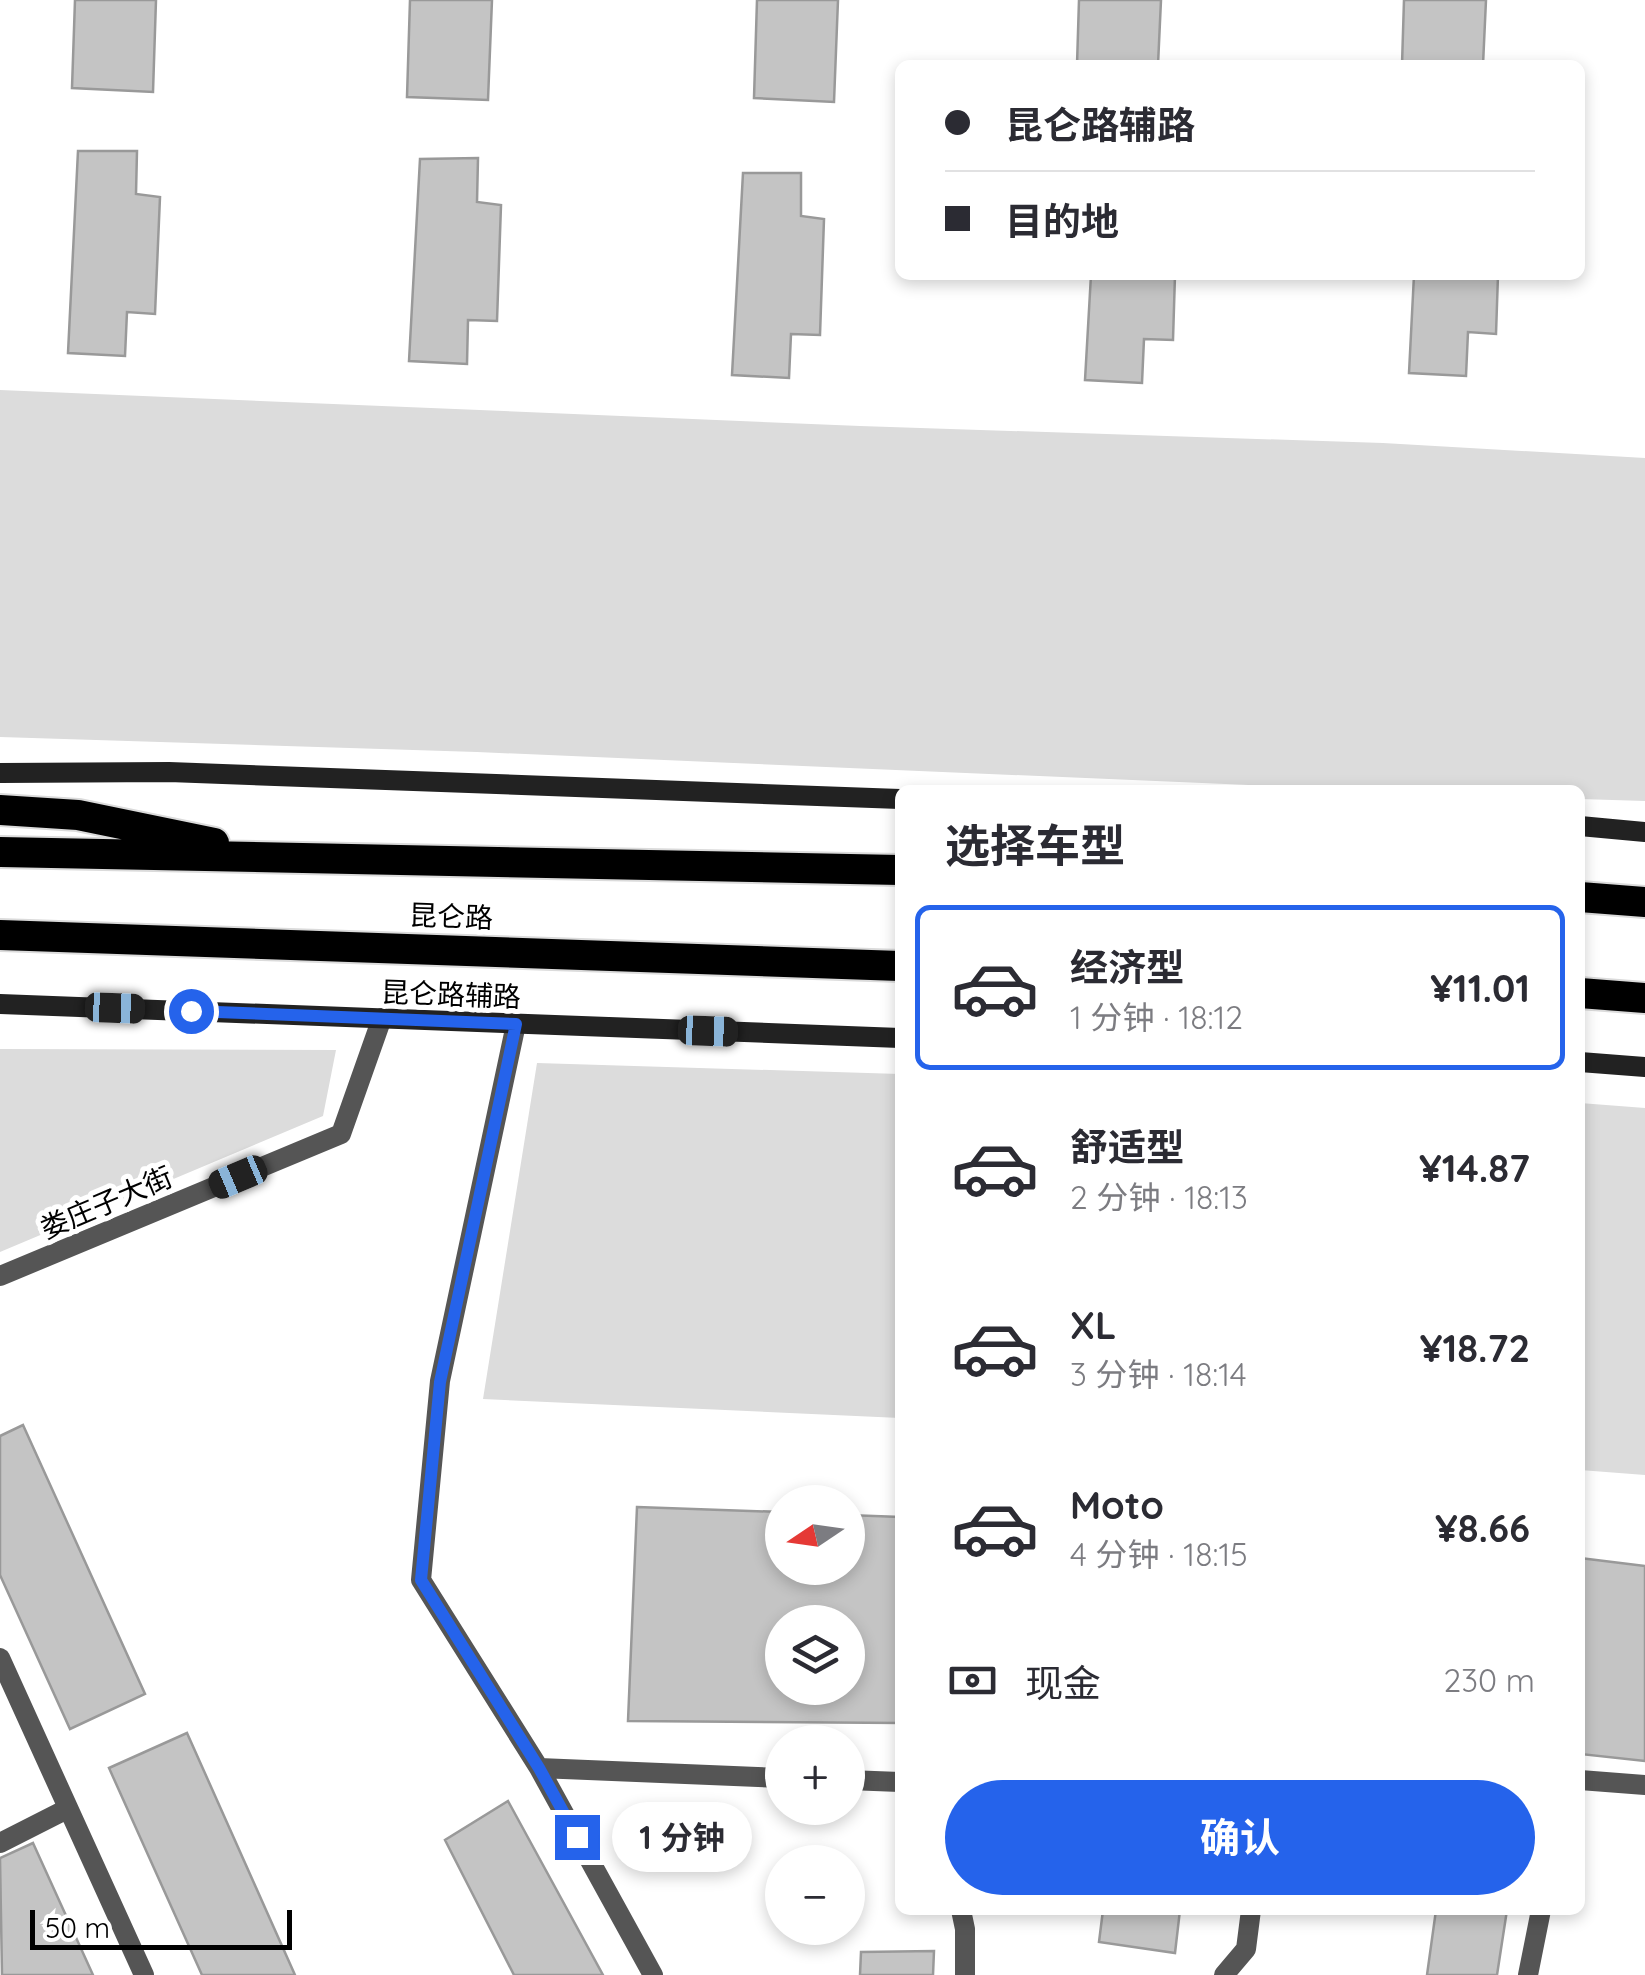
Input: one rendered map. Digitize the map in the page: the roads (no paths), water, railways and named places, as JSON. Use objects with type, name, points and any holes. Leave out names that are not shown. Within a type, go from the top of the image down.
[{"type":"highway","points":[[0,810],[78,815],[290,859]]},
{"type":"highway","name":"昆仑路","points":[[0,852],[895,870]]},
{"type":"highway","points":[[1585,897],[1645,902]]},
{"type":"highway","name":"昆仑路","points":[[0,936],[895,966]]},
{"type":"highway","points":[[1585,993],[1645,998]]},
{"type":"main road","points":[[0,773],[170,772],[895,799]]},
{"type":"main road","points":[[1585,826],[1645,832]]},
{"type":"main road","name":"昆仑路辅路","points":[[0,1004],[895,1038]]},
{"type":"main road","points":[[1585,1062],[1645,1068]]},
{"type":"street","name":"娄庄子大街","points":[[0,1276],[341,1134],[382,1018]]},
{"type":"street","points":[[516,1024],[440,1382],[421,1580],[539,1768],[653,1975]]},
{"type":"street","points":[[0,1658],[144,1975]]},
{"type":"street","points":[[539,1768],[765,1777]]},
{"type":"street","points":[[1585,1780],[1645,1786]]},
{"type":"street","points":[[865,1781],[895,1782]]},
{"type":"street","points":[[0,1843],[68,1809]]},
{"type":"street","points":[[962,1915],[964,1975],[974,1975]]},
{"type":"street","points":[[1224,1975],[1246,1949],[1251,1915]]},
{"type":"street","points":[[1528,1975],[1540,1915]]}]
